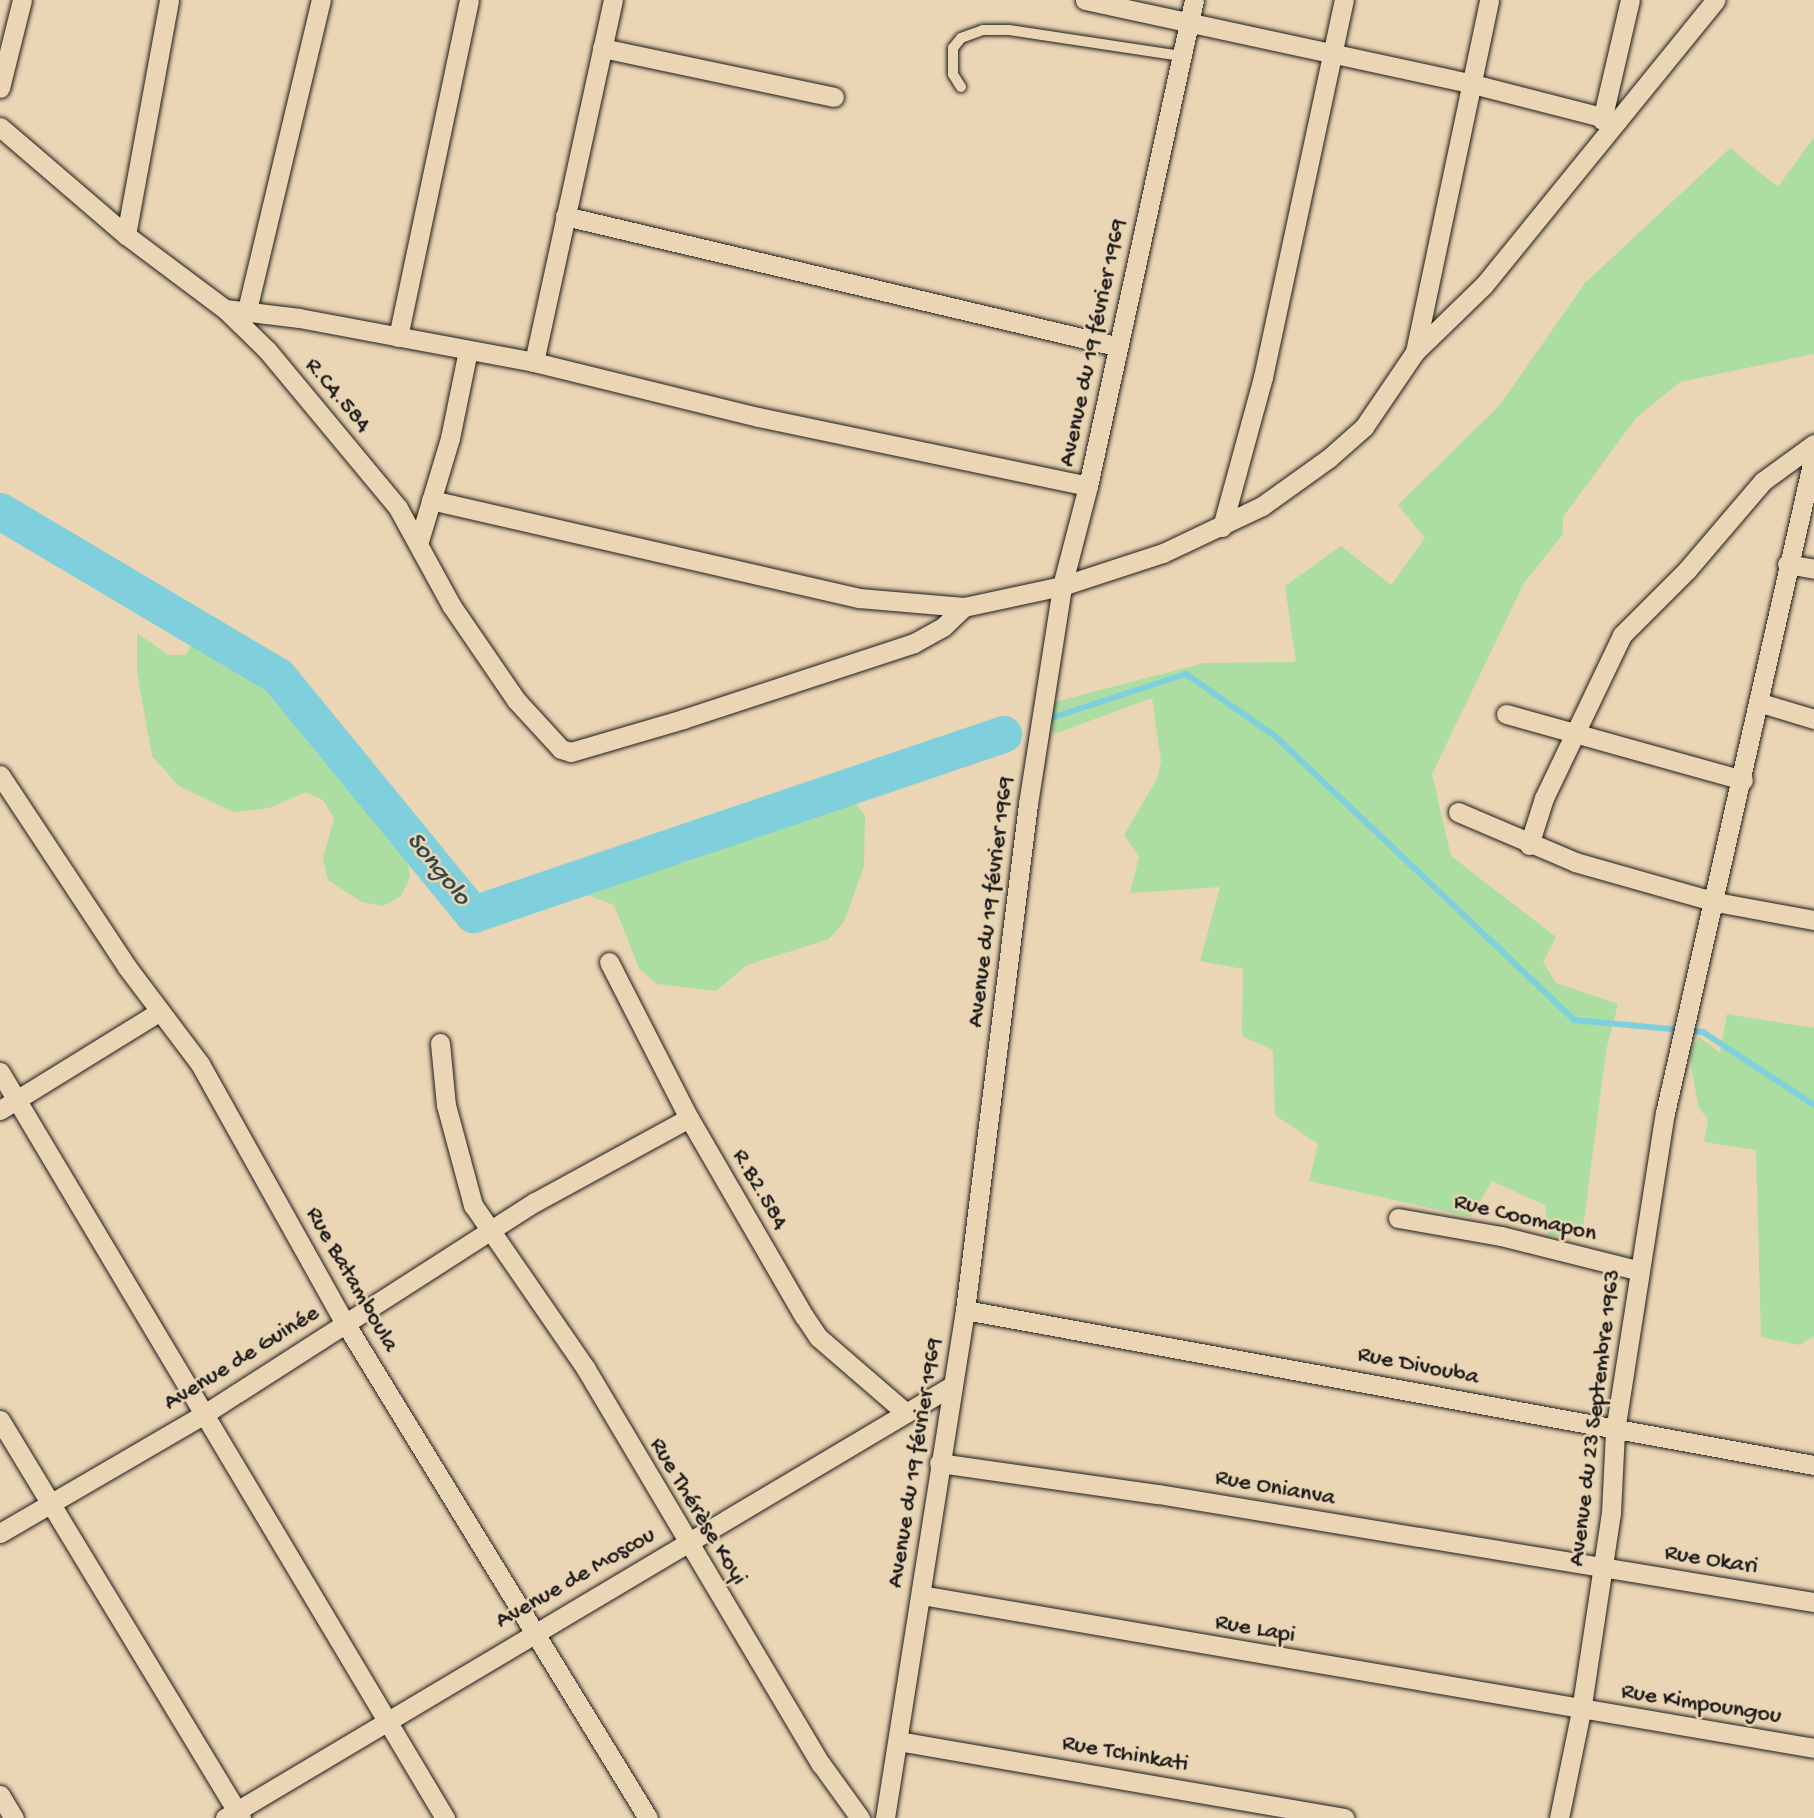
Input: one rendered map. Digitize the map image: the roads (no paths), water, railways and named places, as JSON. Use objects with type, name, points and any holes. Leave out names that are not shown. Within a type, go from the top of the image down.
[{"type":"street","points":[[0,88],[5,47],[22,0]]},
{"type":"street","points":[[125,235],[169,0]]},
{"type":"street","points":[[247,310],[321,0]]},
{"type":"street","points":[[398,337],[470,0]]},
{"type":"street","points":[[534,362],[613,0]]},
{"type":"street","points":[[1085,0],[1189,21],[1331,57],[1469,83],[1610,120]]},
{"type":"street","name":"Avenue du 19 février 1969","points":[[885,1818],[965,1310],[1028,804],[1062,586],[1088,486],[1116,345],[1194,0]]},
{"type":"street","points":[[1222,527],[1263,377],[1344,0]]},
{"type":"street","points":[[1415,352],[1469,83],[1489,0]]},
{"type":"street","points":[[1610,120],[1630,0]]},
{"type":"street","points":[[431,500],[859,598],[964,607],[1062,586],[1163,553],[1262,506],[1329,458],[1385,401],[1415,352],[1484,285],[1610,120],[1716,0]]},
{"type":"street","points":[[602,48],[834,97]]},
{"type":"street","name":"R.C4.584","points":[[0,127],[125,235],[225,309],[267,350],[398,508],[419,541],[451,606],[516,700],[550,741],[571,752],[914,643],[943,627],[964,607]]},
{"type":"street","points":[[565,216],[1116,345]]},
{"type":"street","points":[[225,309],[247,310],[534,362],[758,417],[1088,486]]},
{"type":"street","points":[[419,541],[450,438],[468,350]]},
{"type":"street","points":[[1529,845],[1544,798],[1576,735],[1603,667],[1622,635],[1686,570],[1763,481],[1814,444]]},
{"type":"street","name":"Avenue du 23 Septembre 1963","points":[[1559,1818],[1581,1711],[1611,1513],[1615,1431],[1640,1271],[1683,1032],[1716,902],[1761,703],[1787,564],[1814,455]]},
{"type":"street","points":[[1787,564],[1814,569]]},
{"type":"street","points":[[1761,703],[1814,719]]},
{"type":"street","points":[[1506,714],[1743,780]]},
{"type":"street","name":"Rue Batamboula","points":[[0,775],[160,1011],[200,1064],[345,1323],[648,1818]]},
{"type":"street","points":[[1458,812],[1529,845],[1716,902],[1814,920]]},
{"type":"street","name":"R.B2.584","points":[[609,962],[689,1118],[818,1337],[906,1413]]},
{"type":"street","points":[[8,1105],[160,1011]]},
{"type":"street","name":"Rue Thérèse Koyi","points":[[440,1043],[446,1105],[464,1175],[489,1234],[586,1369],[686,1543],[821,1764],[860,1818]]},
{"type":"street","points":[[0,1072],[8,1105],[206,1413],[445,1818]]},
{"type":"street","name":"Avenue de Guinée","points":[[0,1533],[206,1413],[489,1234],[534,1202],[689,1118]]},
{"type":"street","name":"Rue Coomapon","points":[[1398,1218],[1501,1236],[1640,1271]]},
{"type":"street","name":"Rue Divouba","points":[[965,1310],[1233,1356],[1615,1431],[1814,1465]]},
{"type":"street","name":"Avenue de Moscou","points":[[234,1816],[387,1720],[953,1385]]},
{"type":"street","points":[[0,1420],[52,1502],[234,1816]]},
{"type":"street","name":"Rue Onianva","points":[[939,1463],[1158,1493],[1601,1569]]},
{"type":"street","name":"Rue Okari","points":[[1601,1569],[1814,1602]]},
{"type":"street","name":"Rue Lapi","points":[[920,1595],[1581,1711]]},
{"type":"street","name":"Rue Kimpoungou","points":[[1581,1711],[1814,1748]]},
{"type":"street","name":"Rue Tchinkati","points":[[898,1741],[1343,1818]]},
{"type":"street","points":[[0,1795],[14,1818]]},
{"type":"lane","points":[[961,88],[953,74],[953,47],[961,38],[983,30],[1009,30],[1181,56]]},
{"type":"waterway","name":"Songolo","points":[[0,511],[278,676],[473,914],[1003,734]]},
{"type":"waterway","points":[[1045,720],[1186,674],[1275,736],[1574,1020],[1703,1032],[1814,1105]]}]
